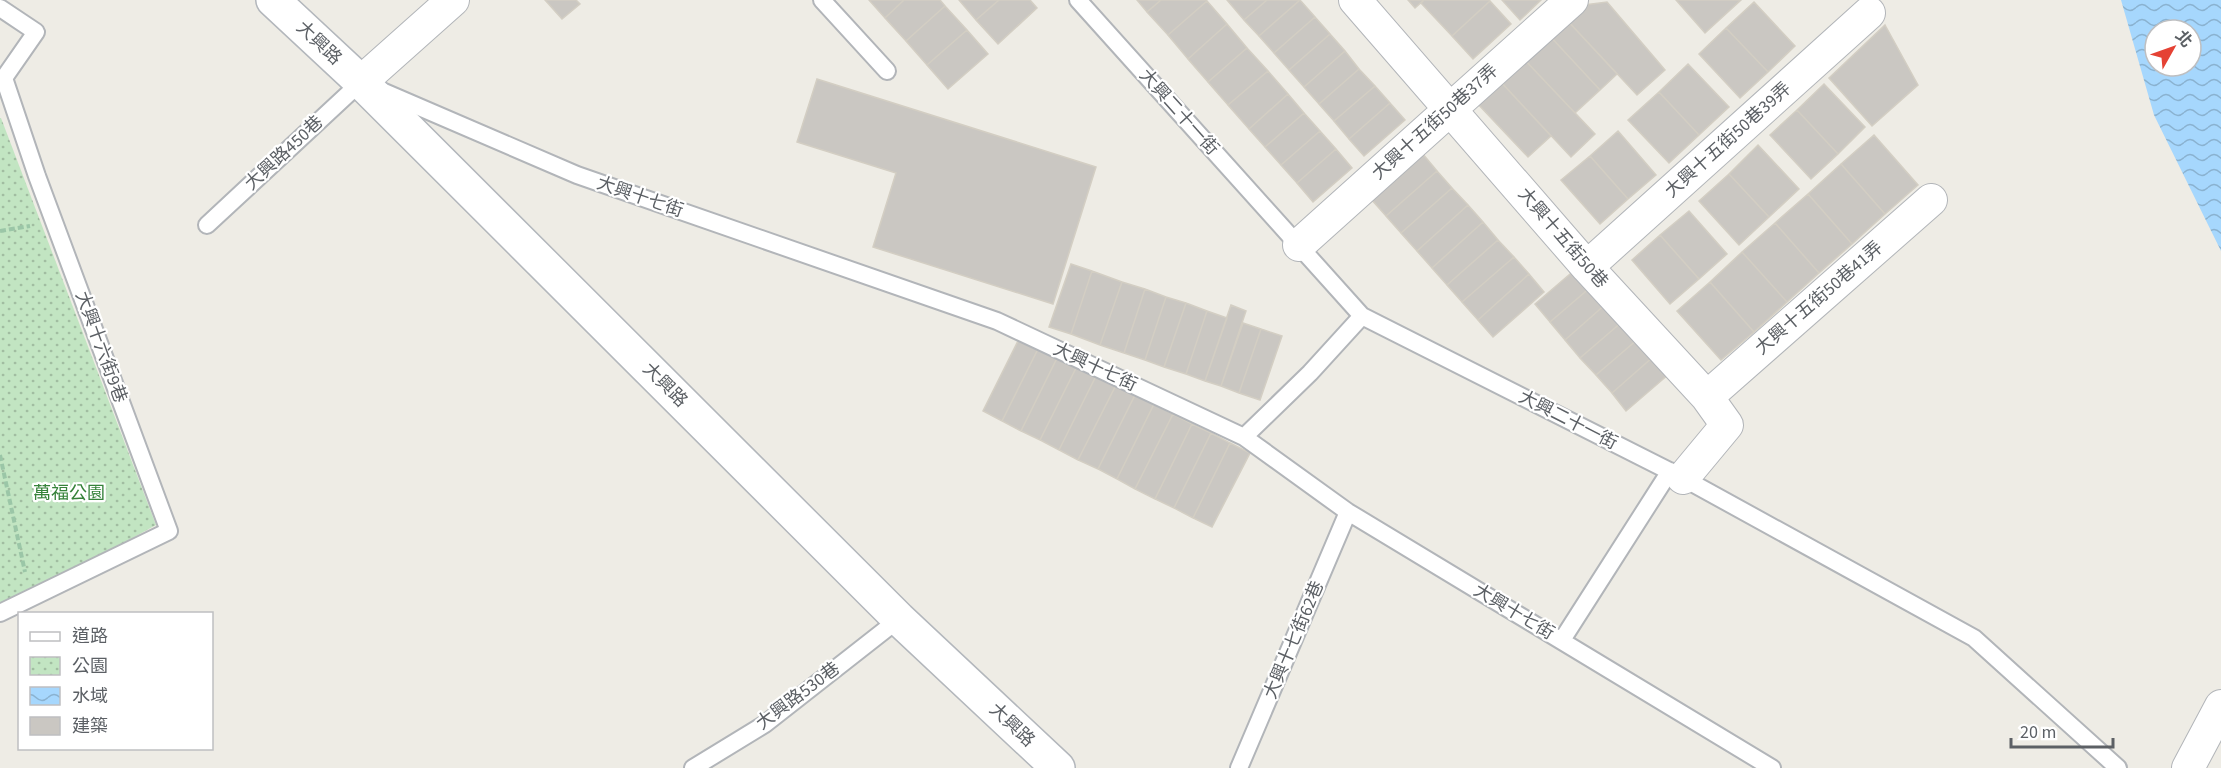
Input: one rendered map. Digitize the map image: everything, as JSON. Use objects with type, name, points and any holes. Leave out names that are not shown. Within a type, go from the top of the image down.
[{"type":"main road","name":"大興路","points":[[273,0],[361,82],[899,619],[1058,768]]},
{"type":"street","points":[[361,82],[453,0]]},
{"type":"street","name":"大興十五街50巷","points":[[1355,0],[1587,267],[1707,397],[1727,425],[1677,474]]},
{"type":"street","name":"大興十五街50巷37弄","points":[[1299,245],[1572,0]]},
{"type":"street","name":"大興十五街50巷39弄","points":[[1587,267],[1869,13]]},
{"type":"street","name":"大興十五街50巷41弄","points":[[1707,397],[1931,200]]},
{"type":"street","points":[[2188,768],[2221,706]]},
{"type":"lane","points":[[822,0],[887,71]]},
{"type":"lane","name":"大興二十一街","points":[[1078,0],[1362,316],[1677,474],[1974,638],[2118,768]]},
{"type":"lane","name":"大興十六街9巷","points":[[0,8],[36,32],[4,78],[37,176],[169,531],[0,613]]},
{"type":"lane","name":"大興路450巷","points":[[207,225],[361,82]]},
{"type":"lane","name":"大興十七街","points":[[361,82],[577,175],[997,321],[1244,437],[1348,512],[1772,768]]},
{"type":"lane","points":[[1244,437],[1310,373],[1362,316]]},
{"type":"lane","points":[[1562,640],[1677,474]]},
{"type":"lane","name":"大興十七街62巷","points":[[1239,768],[1348,512]]},
{"type":"lane","name":"大興路530巷","points":[[693,768],[765,723],[899,619]]},
{"type":"path","points":[[0,455],[30,598]]},
{"type":"green space","name":"萬福公園","points":[[0,118],[156,525],[0,611]]},
{"type":"water","points":[[2121,0],[2221,0],[2221,251],[2154,115],[2143,78],[2203,78],[2203,18],[2143,18],[2143,77]]},
{"type":"building","points":[[545,0],[576,0],[580,4],[562,19]]},
{"type":"building","points":[[869,0],[904,0],[885,18]]},
{"type":"building","points":[[904,0],[940,0],[945,6],[906,41],[885,18]]},
{"type":"building","points":[[959,0],[999,0],[976,20]]},
{"type":"building","points":[[999,0],[1030,0],[1037,8],[998,44],[976,20]]},
{"type":"building","points":[[1137,0],[1161,0],[1147,12]]},
{"type":"building","points":[[1161,0],[1207,1],[1168,35],[1147,12]]},
{"type":"building","points":[[1227,0],[1267,0],[1244,20]]},
{"type":"building","points":[[1267,0],[1300,0],[1259,36],[1244,20]]},
{"type":"building","points":[[1300,0],[1315,17],[1274,53],[1259,36]]},
{"type":"building","points":[[1408,0],[1424,0],[1415,8]]},
{"type":"building","points":[[1424,0],[1490,1],[1452,36],[1421,3]]},
{"type":"building","points":[[1502,0],[1541,0],[1520,20]]},
{"type":"building","points":[[1676,0],[1741,0],[1705,33]]},
{"type":"building","points":[[1207,1],[1227,24],[1188,59],[1168,35]]},
{"type":"building","points":[[1490,1],[1511,24],[1473,59],[1452,36]]},
{"type":"building","points":[[1607,2],[1665,70],[1637,95],[1565,18],[1584,5]]},
{"type":"building","points":[[1754,2],[1795,46],[1768,72],[1726,28]]},
{"type":"building","points":[[945,6],[967,30],[927,65],[906,41]]},
{"type":"building","points":[[1315,17],[1330,34],[1289,70],[1274,53]]},
{"type":"building","points":[[1565,18],[1617,74],[1600,90],[1548,34]]},
{"type":"building","points":[[1227,24],[1247,48],[1208,82],[1188,59]]},
{"type":"building","points":[[1885,25],[1918,85],[1872,126],[1829,78]]},
{"type":"building","points":[[1726,28],[1768,72],[1740,98],[1699,54]]},
{"type":"building","points":[[967,30],[988,54],[948,89],[927,65]]},
{"type":"building","points":[[1330,34],[1345,51],[1304,87],[1289,70]]},
{"type":"building","points":[[1548,34],[1600,90],[1575,113],[1523,58]]},
{"type":"building","points":[[1247,48],[1268,71],[1228,105],[1208,82]]},
{"type":"building","points":[[1345,51],[1359,69],[1319,104],[1304,87]]},
{"type":"building","points":[[1523,58],[1595,134],[1571,157],[1499,80]]},
{"type":"building","points":[[1688,64],[1729,107],[1699,135],[1659,92]]},
{"type":"building","points":[[1359,69],[1375,86],[1334,121],[1319,104]]},
{"type":"building","points":[[1268,71],[1288,94],[1249,129],[1228,105]]},
{"type":"building","points":[[817,79],[1096,167],[1053,304],[873,247],[896,173],[797,142]]},
{"type":"building","points":[[1499,80],[1551,136],[1528,157],[1476,102]]},
{"type":"building","points":[[1824,84],[1865,127],[1838,154],[1797,110]]},
{"type":"building","points":[[1375,86],[1390,103],[1349,139],[1334,121]]},
{"type":"building","points":[[1659,92],[1699,135],[1669,163],[1628,120]]},
{"type":"building","points":[[1288,94],[1304,113],[1265,147],[1249,129]]},
{"type":"building","points":[[1390,103],[1405,120],[1364,156],[1349,139]]},
{"type":"building","points":[[1797,110],[1838,154],[1811,179],[1770,135]]},
{"type":"building","points":[[1304,113],[1320,131],[1281,165],[1265,147]]},
{"type":"building","points":[[1320,131],[1336,149],[1297,183],[1281,165]]},
{"type":"building","points":[[1618,131],[1656,175],[1628,199],[1590,156]]},
{"type":"building","points":[[1874,135],[1918,185],[1885,214],[1841,164]]},
{"type":"building","points":[[1758,145],[1799,189],[1769,217],[1729,174]]},
{"type":"building","points":[[1336,149],[1352,168],[1313,202],[1297,183]]},
{"type":"building","points":[[1422,153],[1437,171],[1386,216],[1371,199]]},
{"type":"building","points":[[1590,156],[1628,199],[1600,224],[1561,180]]},
{"type":"building","points":[[1841,164],[1885,214],[1852,244],[1808,194]]},
{"type":"building","points":[[1437,171],[1452,188],[1401,233],[1386,216]]},
{"type":"building","points":[[1729,174],[1769,217],[1739,245],[1699,201]]},
{"type":"building","points":[[1452,188],[1468,205],[1417,251],[1401,233]]},
{"type":"building","points":[[1808,194],[1852,244],[1819,273],[1775,223]]},
{"type":"building","points":[[1468,205],[1483,222],[1432,268],[1417,251]]},
{"type":"building","points":[[1689,211],[1727,254],[1699,279],[1660,235]]},
{"type":"building","points":[[1483,222],[1498,240],[1447,285],[1432,268]]},
{"type":"building","points":[[1775,223],[1819,273],[1787,302],[1742,252]]},
{"type":"building","points":[[1660,235],[1699,279],[1670,304],[1632,260]]},
{"type":"building","points":[[1498,240],[1514,257],[1462,302],[1447,285]]},
{"type":"building","points":[[1742,252],[1787,302],[1754,332],[1710,282]]},
{"type":"building","points":[[1514,257],[1529,274],[1478,320],[1462,302]]},
{"type":"building","points":[[1071,264],[1092,271],[1071,334],[1049,327]]},
{"type":"building","points":[[1577,268],[1592,286],[1550,322],[1535,304]]},
{"type":"building","points":[[1092,271],[1122,282],[1100,345],[1071,334]]},
{"type":"building","points":[[1529,274],[1544,292],[1493,337],[1478,320]]},
{"type":"building","points":[[1122,282],[1145,289],[1124,353],[1100,345]]},
{"type":"building","points":[[1710,282],[1754,332],[1721,360],[1677,311]]},
{"type":"building","points":[[1592,286],[1607,303],[1565,340],[1550,322]]},
{"type":"building","points":[[1145,289],[1166,297],[1145,360],[1124,353]]},
{"type":"building","points":[[1166,297],[1186,303],[1164,367],[1145,360]]},
{"type":"building","points":[[1186,303],[1207,311],[1186,374],[1164,367]]},
{"type":"building","points":[[1607,303],[1623,321],[1580,358],[1565,340]]},
{"type":"building","points":[[1231,305],[1246,311],[1221,386],[1205,381]]},
{"type":"building","points":[[1207,311],[1227,318],[1205,381],[1186,374]]},
{"type":"building","points":[[1623,321],[1638,339],[1596,375],[1580,358]]},
{"type":"building","points":[[1243,323],[1261,329],[1239,393],[1221,386]]},
{"type":"building","points":[[1261,329],[1282,336],[1260,400],[1239,393]]},
{"type":"building","points":[[1020,337],[1039,347],[1002,421],[983,411]]},
{"type":"building","points":[[1638,339],[1653,357],[1612,393],[1596,375]]},
{"type":"building","points":[[1039,347],[1058,356],[1021,431],[1002,421]]},
{"type":"building","points":[[1058,356],[1077,366],[1040,440],[1021,431]]},
{"type":"building","points":[[1653,357],[1669,374],[1626,411],[1612,393]]},
{"type":"building","points":[[1077,366],[1096,376],[1059,450],[1040,440]]},
{"type":"building","points":[[1096,376],[1116,385],[1078,460],[1059,450]]},
{"type":"building","points":[[1116,385],[1135,395],[1098,469],[1078,460]]},
{"type":"building","points":[[1135,395],[1154,404],[1117,479],[1098,469]]},
{"type":"building","points":[[1154,404],[1173,414],[1135,489],[1117,479]]},
{"type":"building","points":[[1173,414],[1192,424],[1155,499],[1135,489]]},
{"type":"building","points":[[1192,424],[1211,433],[1174,508],[1155,499]]},
{"type":"building","points":[[1211,433],[1230,443],[1193,518],[1174,508]]},
{"type":"building","points":[[1230,443],[1250,453],[1212,527],[1193,518]]}]
